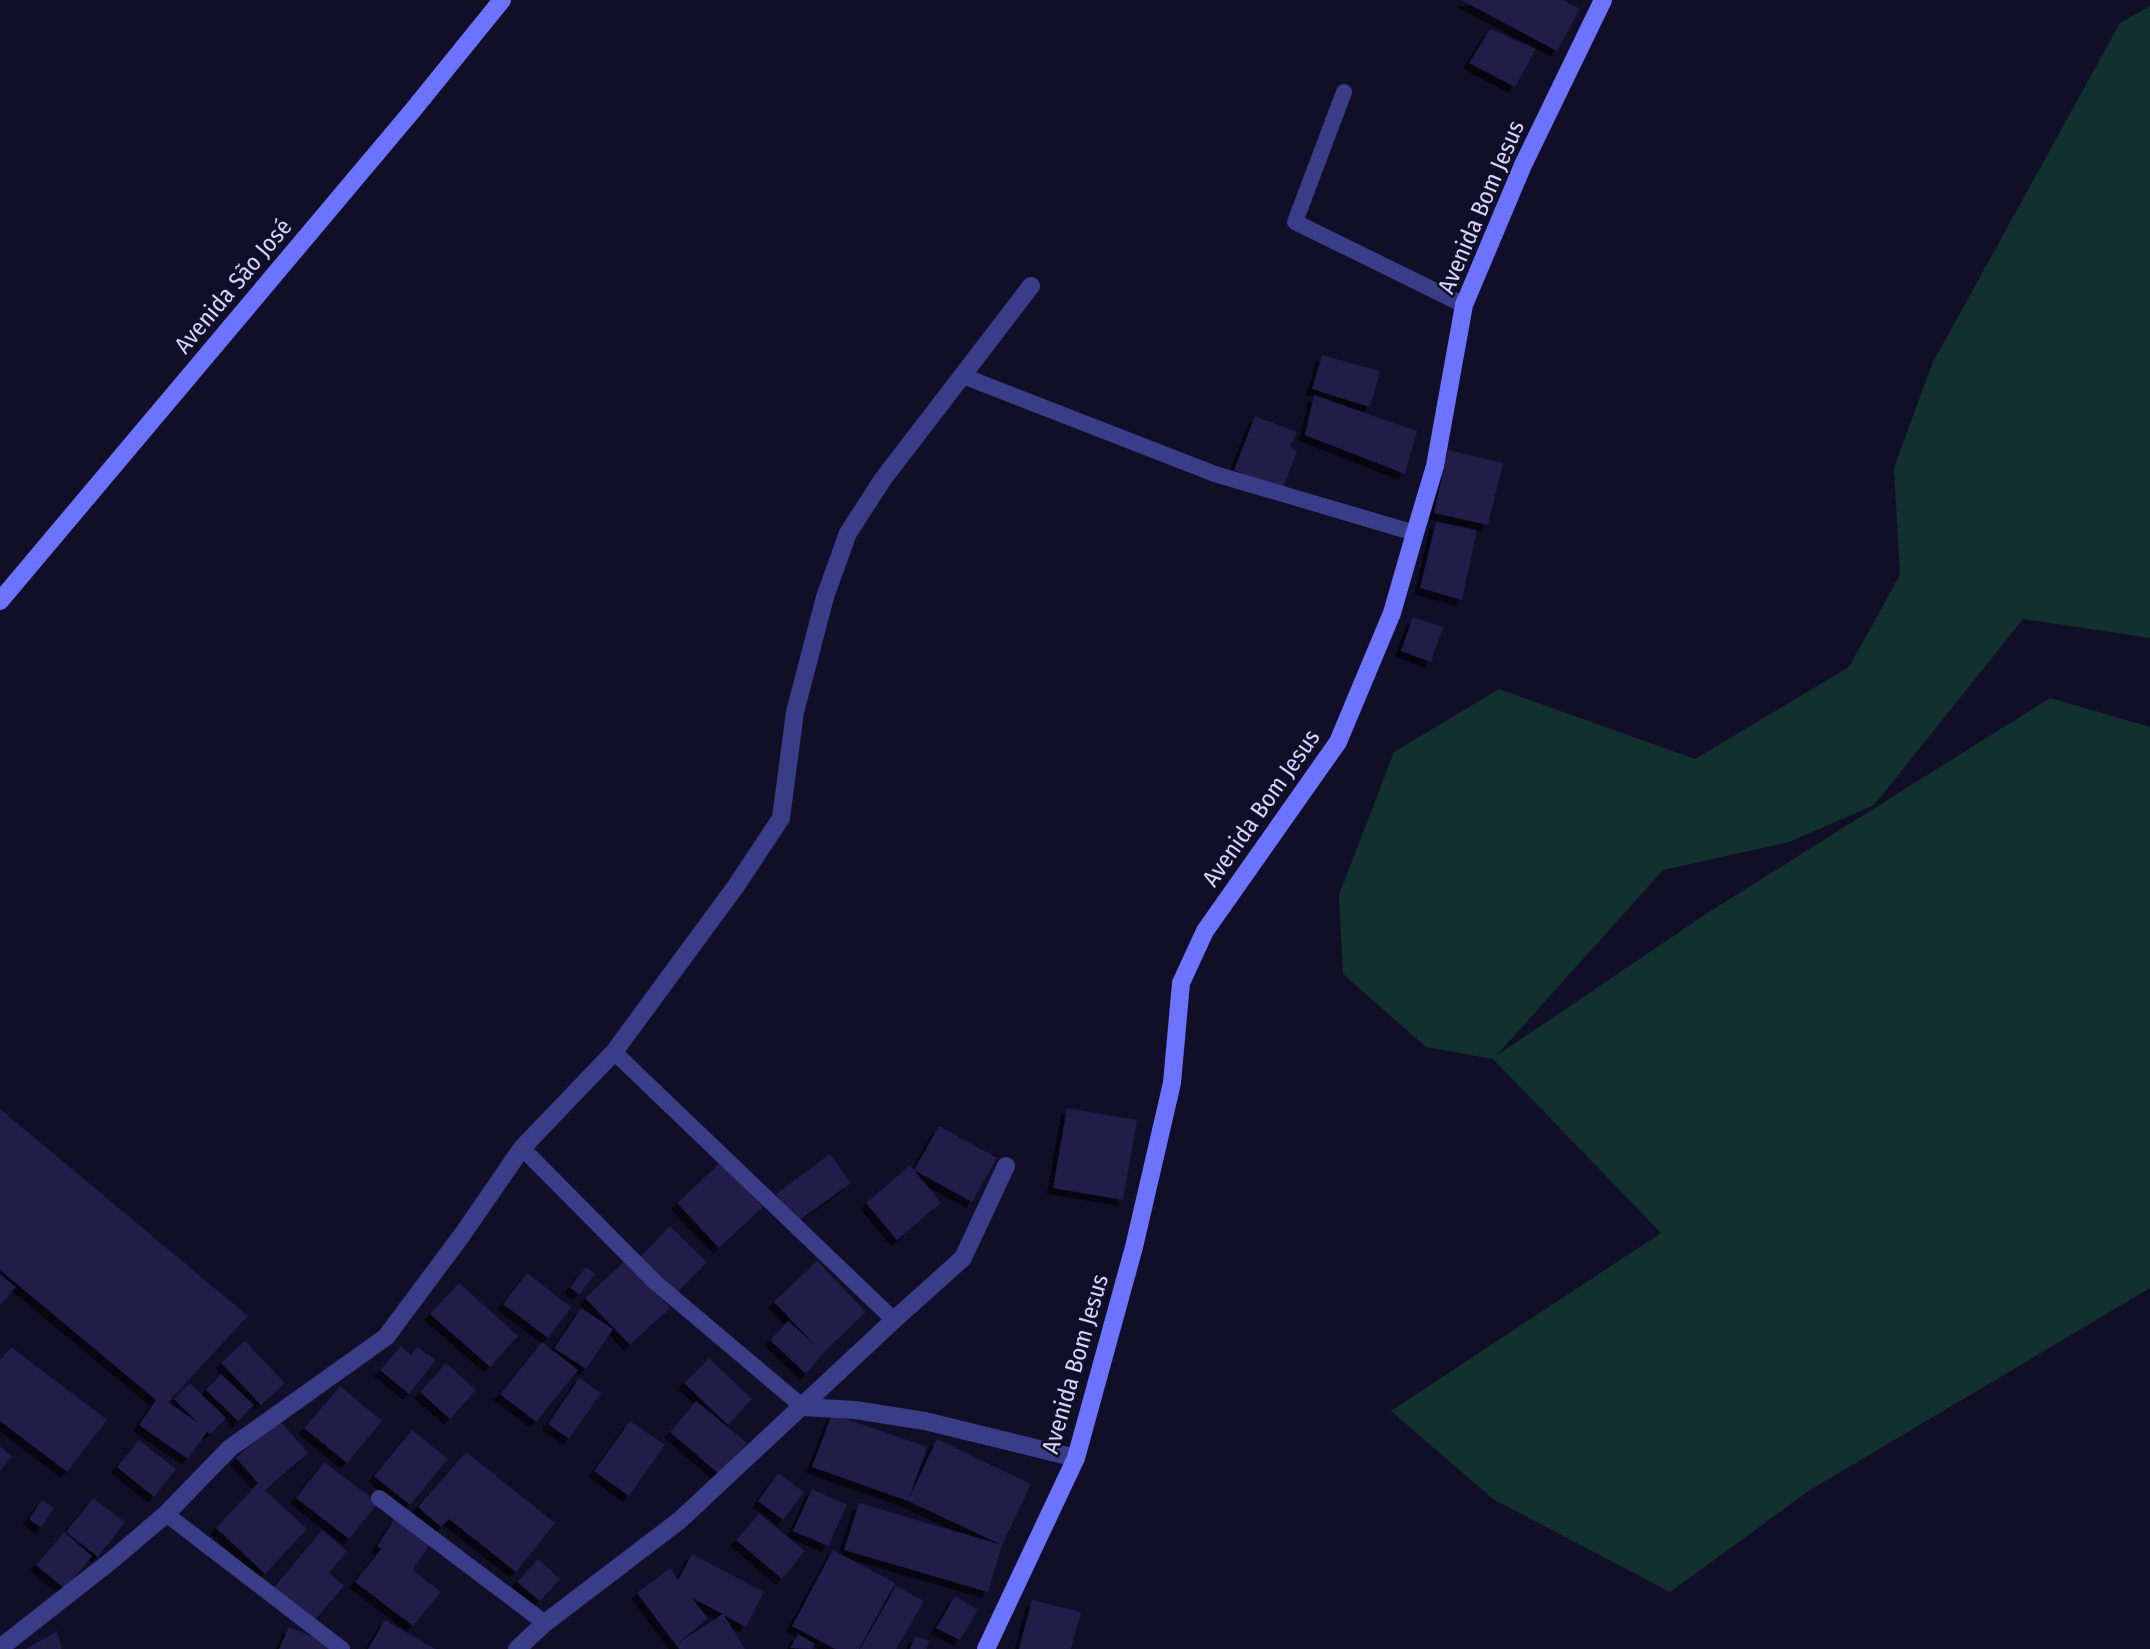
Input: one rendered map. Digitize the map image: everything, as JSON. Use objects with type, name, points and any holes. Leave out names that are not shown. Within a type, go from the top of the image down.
[{"type":"street","name":"Avenida São José","points":[[0,601],[413,110],[502,0]]},
{"type":"street","name":"Avenida Bom Jesus","points":[[986,1649],[1076,1458],[1134,1247],[1172,1083],[1181,983],[1205,931],[1338,743],[1392,613],[1434,466],[1464,305],[1523,165],[1604,0]]},
{"type":"street","points":[[0,1648],[113,1560],[166,1514],[230,1448],[386,1337],[462,1235],[522,1148],[614,1052],[736,886],[781,818],[795,712],[825,597],[848,533],[883,479],[1031,286]]},
{"type":"street","points":[[517,1649],[545,1623],[680,1520],[963,1258],[1006,1166]]},
{"type":"street","points":[[803,1407],[855,1410],[925,1421],[1076,1458]]},
{"type":"lane","points":[[1344,92],[1295,222],[1464,305]]},
{"type":"lane","points":[[962,376],[1215,474],[1415,533]]},
{"type":"lane","points":[[614,1052],[894,1320]]},
{"type":"lane","points":[[522,1148],[656,1283],[803,1407]]},
{"type":"lane","points":[[379,1498],[545,1623]]},
{"type":"lane","points":[[166,1514],[342,1649]]},
{"type":"green space","points":[[2150,6],[2150,638],[2023,619],[1874,805],[1789,842],[1663,870],[1496,1056],[1709,912],[2050,698],[2150,727],[2150,1288],[1810,1490],[1670,1592],[1493,1499],[1391,1411],[1661,1233],[1493,1059],[1426,1047],[1343,974],[1339,895],[1394,752],[1499,689],[1695,759],[1849,667],[1900,575],[1894,468],[1932,364],[2120,23]]},
{"type":"building","points":[[1461,0],[1563,0],[1580,9],[1557,51]]},
{"type":"building","points":[[1490,29],[1536,49],[1515,87],[1469,63]]},
{"type":"building","points":[[1322,355],[1380,371],[1370,407],[1312,389]]},
{"type":"building","points":[[1314,395],[1417,431],[1405,474],[1305,435]]},
{"type":"building","points":[[1255,416],[1297,432],[1290,446],[1297,452],[1282,490],[1234,470]]},
{"type":"building","points":[[1448,450],[1503,463],[1488,525],[1434,513]]},
{"type":"building","points":[[1436,522],[1477,530],[1462,600],[1420,588]]},
{"type":"building","points":[[1413,617],[1443,627],[1431,662],[1401,651]]},
{"type":"building","points":[[1067,1108],[1137,1120],[1123,1200],[1053,1188]]},
{"type":"building","points":[[0,1109],[248,1316],[168,1402],[198,1423],[174,1399],[190,1383],[226,1418],[210,1434],[207,1432],[188,1459],[139,1425],[156,1400],[0,1270]]},
{"type":"building","points":[[939,1126],[997,1158],[972,1202],[914,1170]]},
{"type":"building","points":[[830,1154],[851,1183],[797,1222],[776,1194]]},
{"type":"building","points":[[721,1162],[763,1207],[719,1248],[677,1203]]},
{"type":"building","points":[[910,1165],[941,1203],[897,1240],[866,1203]]},
{"type":"building","points":[[670,1226],[707,1262],[676,1294],[639,1258]]},
{"type":"building","points":[[626,1260],[670,1308],[630,1345],[585,1298]]},
{"type":"building","points":[[817,1261],[866,1312],[823,1353],[806,1374],[770,1340],[788,1321],[816,1346],[774,1302]]},
{"type":"building","points":[[586,1267],[595,1274],[579,1295],[570,1287]]},
{"type":"building","points":[[527,1273],[571,1307],[548,1338],[503,1304]]},
{"type":"building","points":[[0,1274],[16,1287],[0,1305]]},
{"type":"building","points":[[459,1283],[518,1336],[490,1367],[430,1314]]},
{"type":"building","points":[[581,1308],[613,1329],[586,1369],[554,1348]]},
{"type":"building","points":[[245,1341],[285,1383],[261,1405],[221,1363]]},
{"type":"building","points":[[542,1342],[578,1370],[536,1422],[500,1394]]},
{"type":"building","points":[[401,1346],[411,1355],[417,1347],[436,1360],[409,1394],[380,1370]]},
{"type":"building","points":[[11,1347],[107,1420],[67,1472],[0,1421],[0,1360]]},
{"type":"building","points":[[709,1358],[752,1399],[728,1425],[684,1383]]},
{"type":"building","points":[[446,1363],[476,1390],[450,1419],[420,1392]]},
{"type":"building","points":[[221,1374],[254,1405],[238,1421],[206,1390]]},
{"type":"building","points":[[579,1378],[601,1393],[569,1439],[548,1424]]},
{"type":"building","points":[[340,1386],[382,1421],[347,1463],[304,1428]]},
{"type":"building","points":[[696,1401],[747,1443],[720,1475],[670,1432]]},
{"type":"building","points":[[832,1414],[927,1447],[909,1498],[937,1439],[1031,1484],[1002,1545],[908,1501],[812,1467]]},
{"type":"building","points":[[279,1420],[308,1453],[265,1490],[307,1529],[265,1574],[216,1528],[258,1483],[236,1458]]},
{"type":"building","points":[[630,1421],[665,1445],[629,1496],[594,1471]]},
{"type":"building","points":[[412,1430],[448,1459],[410,1505],[374,1476]]},
{"type":"building","points":[[139,1440],[176,1469],[154,1497],[117,1467]]},
{"type":"building","points":[[0,1446],[12,1457],[0,1471]]},
{"type":"building","points":[[466,1452],[555,1523],[516,1572],[449,1519],[441,1527],[418,1507]]},
{"type":"building","points":[[324,1462],[378,1503],[349,1539],[296,1498]]},
{"type":"building","points":[[778,1473],[804,1492],[783,1520],[758,1501]]},
{"type":"building","points":[[812,1489],[847,1505],[828,1546],[793,1531]]},
{"type":"building","points":[[93,1498],[125,1522],[98,1557],[66,1532]]},
{"type":"building","points":[[42,1500],[54,1508],[41,1528],[29,1519]]},
{"type":"building","points":[[859,1503],[1002,1545],[988,1592],[844,1550]]},
{"type":"building","points":[[759,1513],[805,1551],[782,1579],[736,1540]]},
{"type":"building","points":[[396,1517],[432,1541],[413,1570],[441,1592],[413,1626],[355,1582],[381,1549],[377,1546]]},
{"type":"building","points":[[322,1530],[347,1551],[329,1573],[344,1586],[314,1621],[274,1587]]},
{"type":"building","points":[[64,1532],[92,1556],[65,1589],[36,1565]]},
{"type":"building","points":[[833,1550],[895,1583],[859,1649],[835,1649],[792,1626]]},
{"type":"building","points":[[692,1554],[764,1592],[746,1627],[724,1615],[745,1649],[679,1649],[637,1593],[670,1568],[678,1580]],"holes":[[[692,1598],[723,1614],[679,1642],[708,1619]]]},
{"type":"building","points":[[538,1559],[560,1579],[540,1601],[517,1582]]},
{"type":"building","points":[[896,1586],[924,1601],[896,1649],[860,1649]]},
{"type":"building","points":[[955,1596],[978,1610],[960,1640],[936,1628]]},
{"type":"building","points":[[1032,1600],[1081,1612],[1071,1649],[1019,1649]]},
{"type":"building","points":[[385,1620],[435,1649],[368,1649]]},
{"type":"building","points":[[289,1627],[333,1645],[332,1649],[279,1649]]},
{"type":"building","points":[[57,1631],[62,1649],[26,1649]]},
{"type":"building","points":[[798,1634],[815,1644],[812,1649],[790,1648]]},
{"type":"building","points":[[915,1636],[929,1641],[926,1649],[910,1649]]}]
